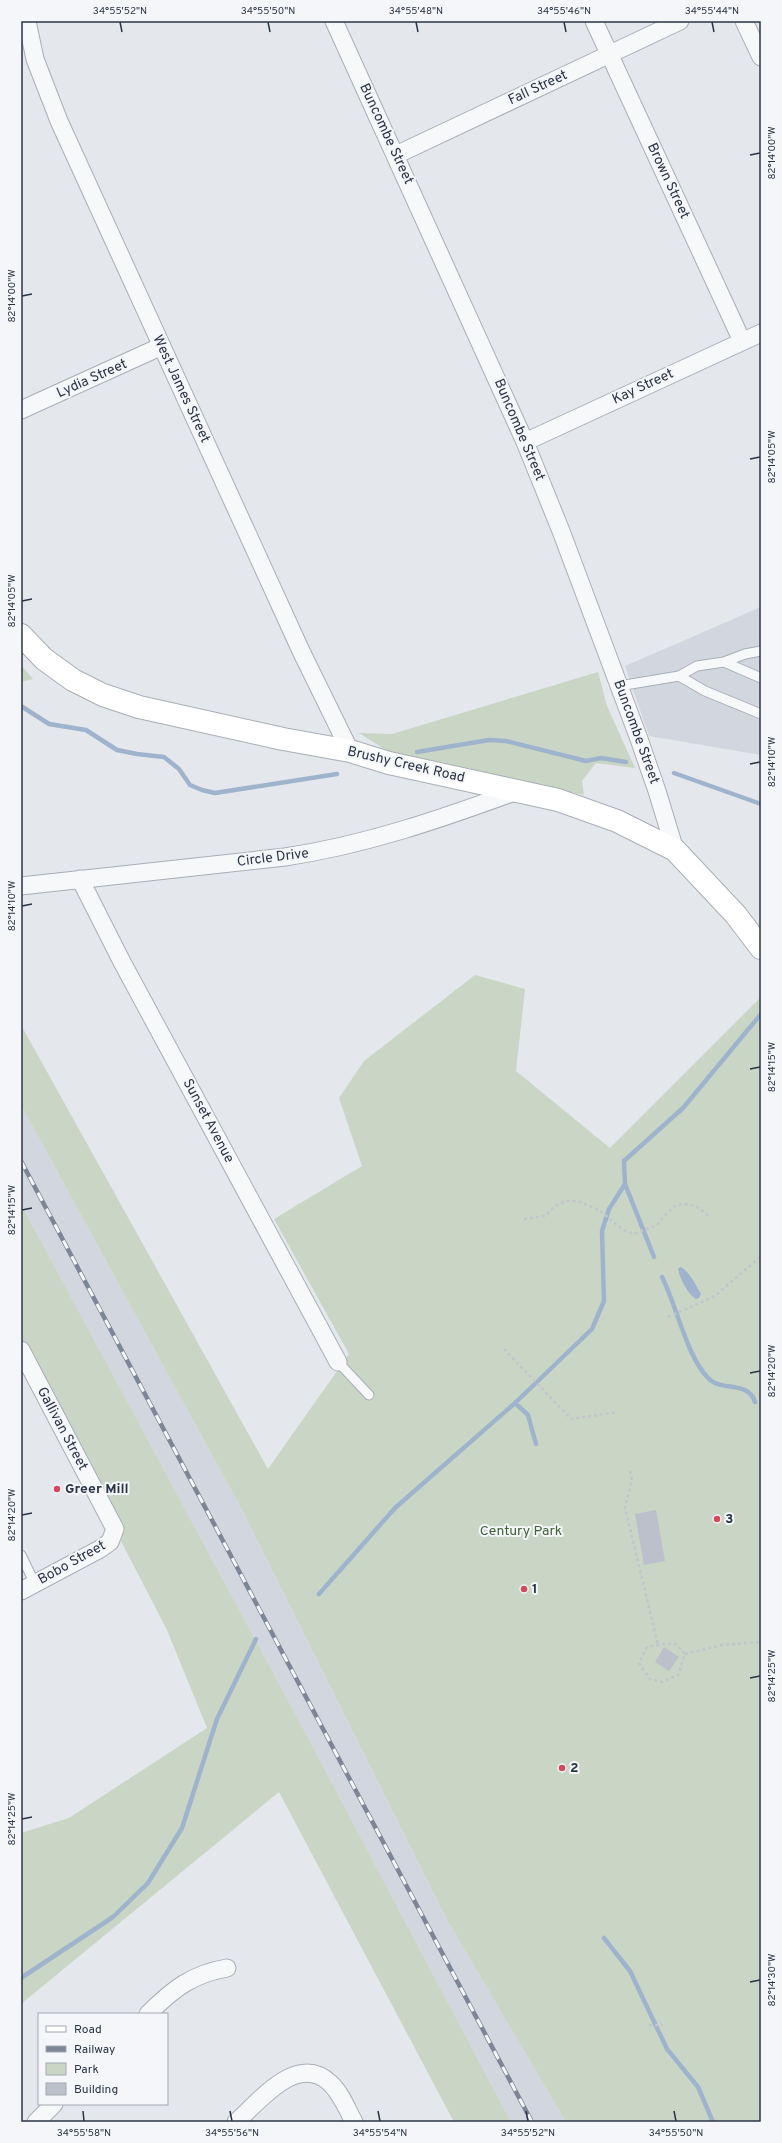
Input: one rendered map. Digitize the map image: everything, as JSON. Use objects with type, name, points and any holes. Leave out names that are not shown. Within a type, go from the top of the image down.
[{"type":"street","name":"West James Street","points":[[27,21],[28,62],[59,121],[298,644],[350,751]]},
{"type":"street","name":"Buncombe Street","points":[[334,21],[525,442],[561,531],[619,686],[657,791],[675,850]]},
{"type":"street","name":"Brown Street","points":[[594,21],[742,341]]},
{"type":"street","name":"Fall Street","points":[[396,155],[680,21]]},
{"type":"street","points":[[744,21],[761,57]]},
{"type":"street","name":"Kay Street","points":[[525,442],[761,333]]},
{"type":"street","name":"Lydia Street","points":[[21,410],[162,346]]},
{"type":"street","name":"Brushy Creek Road","points":[[21,634],[30,645],[59,671],[103,695],[140,707],[283,739],[350,751],[389,763],[558,800],[598,813],[675,850],[736,915],[761,948]]},
{"type":"street","name":"Circle Drive","points":[[21,886],[285,857],[325,851],[456,814],[516,790]]},
{"type":"street","name":"Sunset Avenue","points":[[80,879],[122,962],[338,1362]]},
{"type":"street","name":"Gallivan Street","points":[[22,1354],[115,1529]]},
{"type":"street","name":"Bobo Street","points":[[28,1587],[100,1549],[110,1542],[115,1529]]},
{"type":"street","points":[[149,2013],[182,1984],[195,1976],[227,1968]]},
{"type":"street","points":[[236,2122],[259,2100],[288,2077],[302,2073],[316,2075],[330,2083],[340,2094],[354,2122]]},
{"type":"street","points":[[36,2122],[53,2105]]},
{"type":"lane","points":[[619,686],[679,676],[697,666],[724,662],[745,654],[761,651]]},
{"type":"lane","points":[[724,662],[761,678]]},
{"type":"lane","points":[[679,676],[705,691],[761,714]]},
{"type":"lane","points":[[338,1362],[369,1395]]},
{"type":"lane","points":[[21,1555],[28,1587]]},
{"type":"path","points":[[524,1219],[545,1216],[555,1206],[566,1201],[578,1201],[600,1210],[616,1226],[629,1233],[657,1225],[675,1206],[684,1204],[696,1206],[710,1217]]},
{"type":"path","points":[[668,1317],[715,1296],[761,1256]]},
{"type":"path","points":[[504,1349],[571,1420],[618,1412]]},
{"type":"path","points":[[630,1471],[632,1480],[625,1508],[658,1645]]},
{"type":"path","points":[[685,1654],[722,1646],[761,1642]]},
{"type":"path","points":[[676,1644],[685,1654],[678,1675],[662,1682],[650,1679],[639,1663],[647,1647],[676,1644]]},
{"type":"path","points":[[649,2025],[663,2025]]},
{"type":"shaded area","points":[[761,607],[761,755],[649,736],[625,666]]},
{"type":"shaded area","points":[[21,1105],[241,1508],[446,1918],[566,2122],[511,2122],[305,1732],[21,1204]]},
{"type":"green space","points":[[21,665],[33,679],[21,682]]},
{"type":"green space","points":[[598,672],[607,706],[635,768],[596,763],[582,781],[584,795],[389,752],[359,733],[392,734]]},
{"type":"green space","name":"Century Park","points":[[475,975],[525,989],[516,1071],[610,1148],[761,997],[761,2122],[566,2122],[446,1918],[241,1508],[21,1105],[21,1025],[268,1469],[349,1354],[274,1219],[362,1166],[339,1098],[364,1061]]},
{"type":"green space","points":[[21,1204],[305,1732],[511,2122],[454,2122],[279,1792],[21,2004],[21,1833],[69,1818],[207,1728],[167,1630],[21,1348]]},
{"type":"water","points":[[680,1267],[686,1271],[695,1283],[701,1294],[699,1298],[696,1299],[693,1297],[687,1290],[679,1273],[678,1269]]},
{"type":"building","points":[[656,1510],[665,1561],[644,1565],[635,1514]]},
{"type":"building","points":[[664,1647],[679,1657],[669,1671],[655,1662]]},
{"type":"waterway","points":[[21,706],[49,724],[86,730],[117,750],[164,757],[179,769],[190,785],[215,793],[337,774]]},
{"type":"waterway","points":[[417,752],[489,740],[506,741],[586,761],[601,758],[626,762]]},
{"type":"waterway","points":[[674,773],[761,804]]},
{"type":"waterway","points":[[319,1594],[395,1508],[515,1403],[592,1329],[604,1301],[602,1231],[609,1209],[625,1184],[624,1161],[683,1108],[761,1014]]},
{"type":"waterway","points":[[625,1184],[654,1257]]},
{"type":"waterway","points":[[662,1277],[688,1344],[700,1368],[713,1382],[747,1391],[752,1395],[755,1402]]},
{"type":"waterway","points":[[515,1403],[528,1415],[536,1444]]},
{"type":"waterway","points":[[21,1978],[113,1917],[148,1883],[182,1828],[217,1719],[256,1639]]},
{"type":"waterway","points":[[604,1938],[630,1971],[667,2049],[698,2087],[713,2122]]},
{"type":"railway","points":[[21,1161],[532,2122]]},
{"type":"place","name":"Greer Mill","points":[[57,1489]]},
{"type":"place","name":"3","points":[[717,1519]]},
{"type":"place","name":"1","points":[[524,1589]]},
{"type":"place","name":"2","points":[[562,1768]]}]
